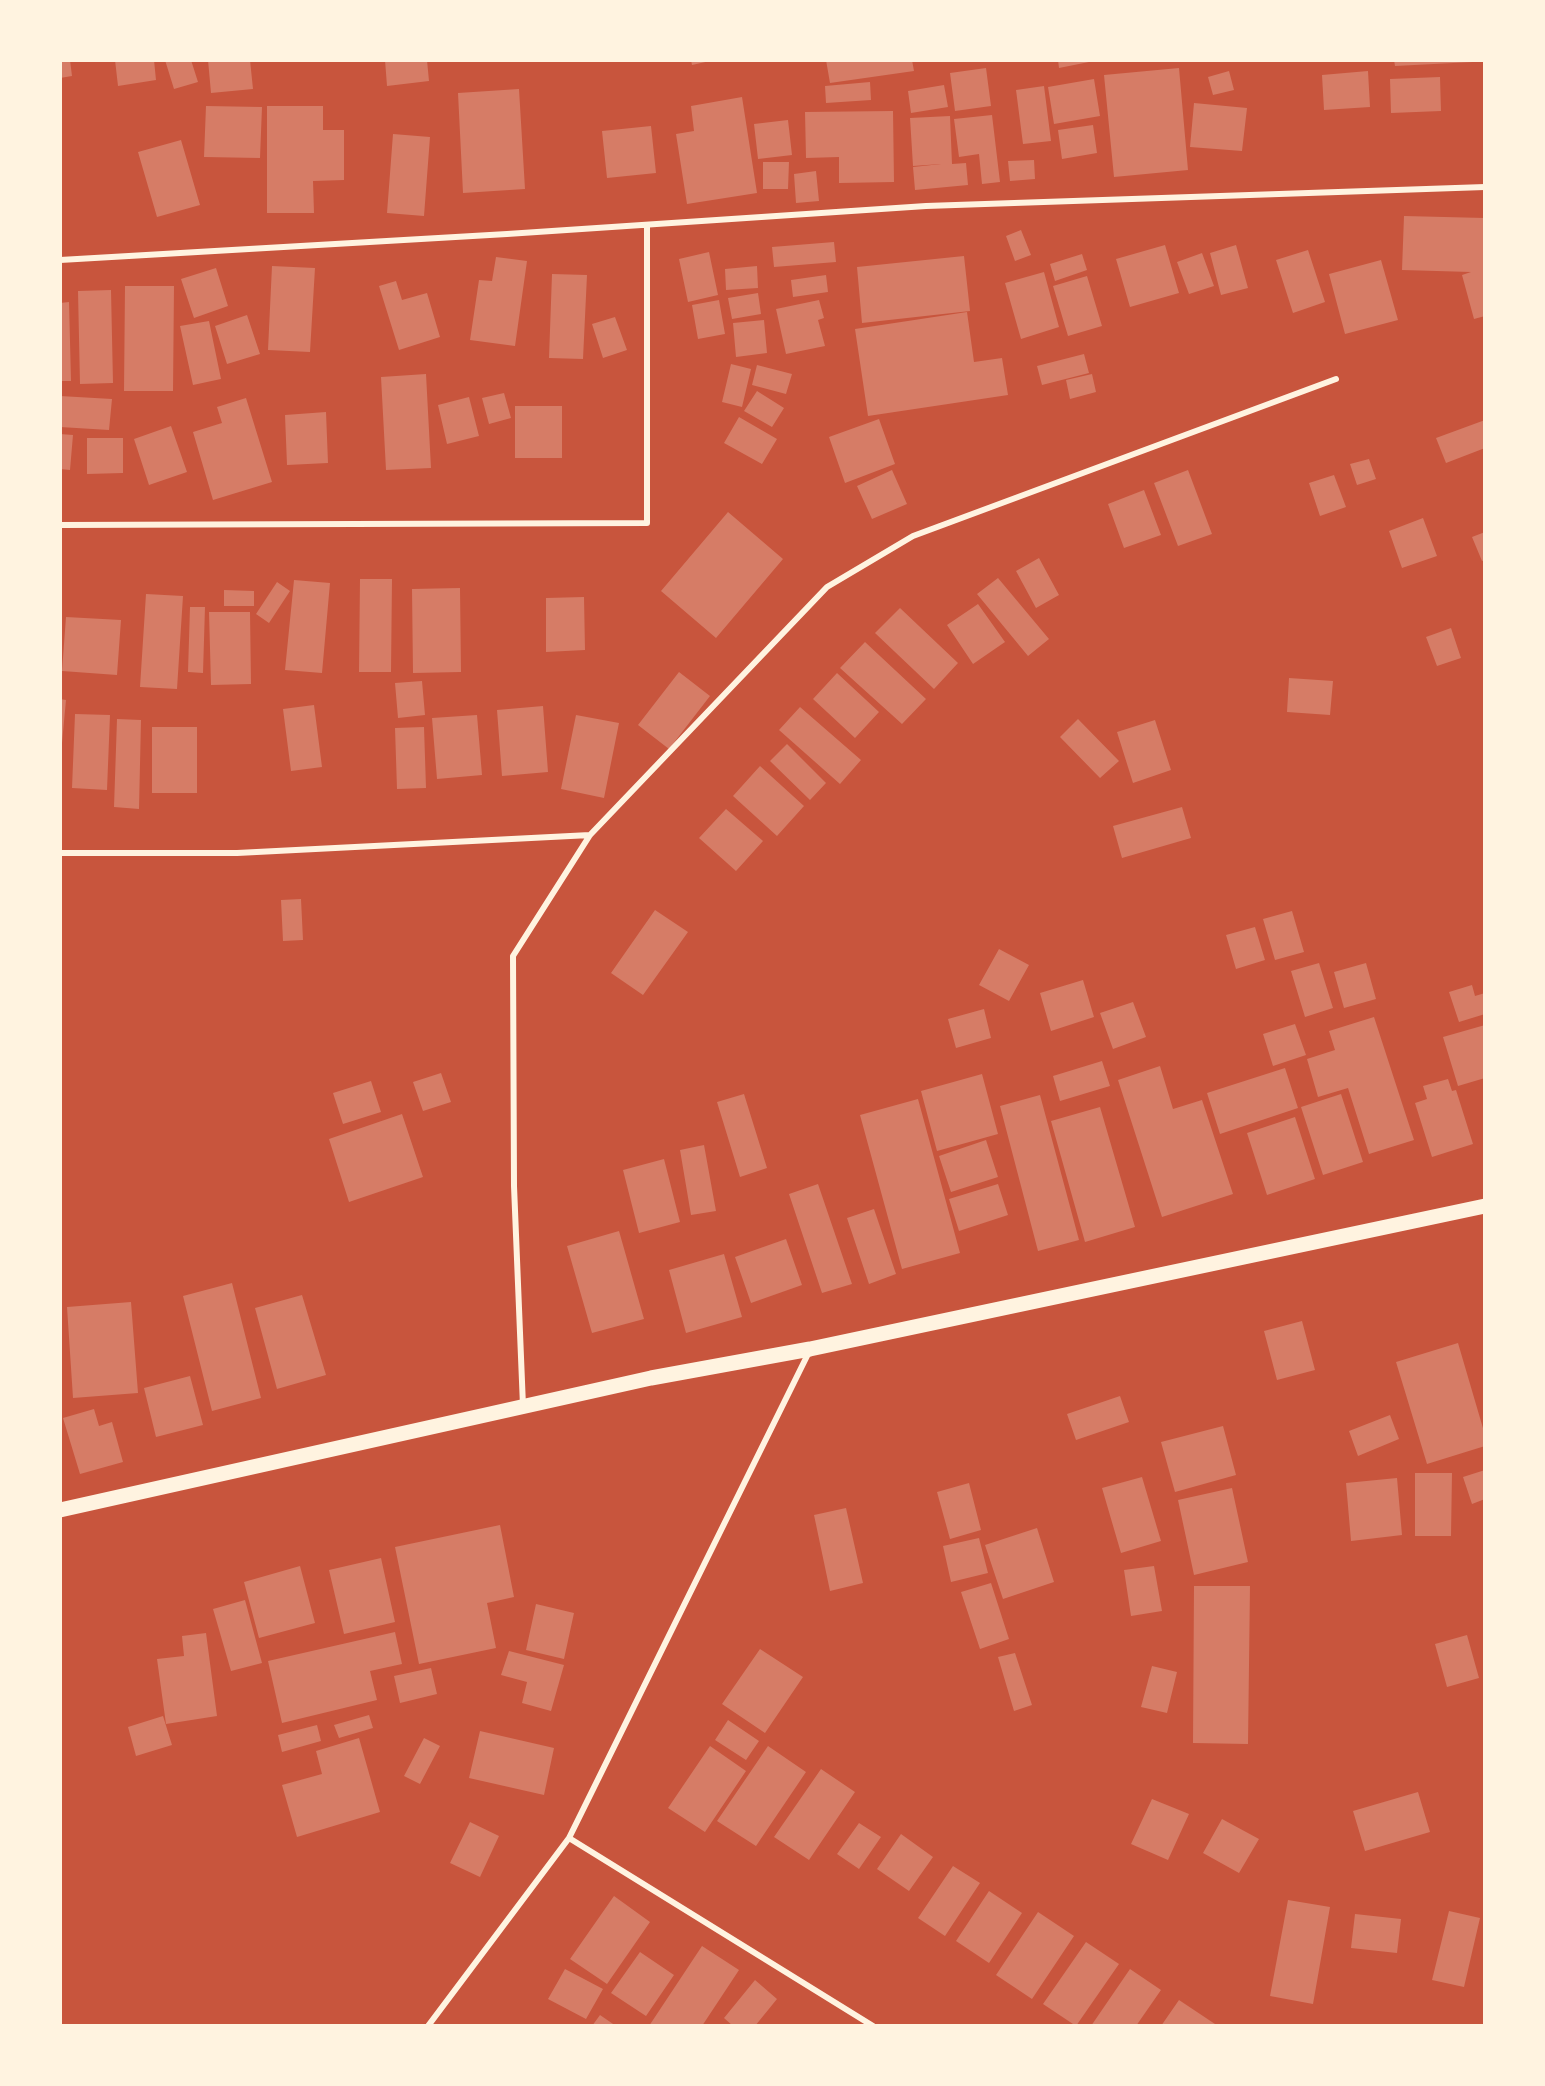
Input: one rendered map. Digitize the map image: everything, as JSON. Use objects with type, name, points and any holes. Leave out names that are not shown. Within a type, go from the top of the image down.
[{"type":"main road","points":[[60,1510],[651,1378],[810,1349],[1485,1206]]},
{"type":"street","points":[[60,260],[926,206],[1485,187]]},
{"type":"street","points":[[60,525],[648,523],[647,225]]},
{"type":"street","points":[[523,1408],[514,1186],[513,956],[590,835],[827,587],[913,536],[1336,379]]},
{"type":"street","points":[[60,853],[237,853],[590,835]]},
{"type":"street","points":[[428,2026],[569,1838],[810,1349]]},
{"type":"street","points":[[569,1838],[873,2026]]},
{"type":"building","points":[[60,60],[70,60],[72,76],[60,78]]},
{"type":"building","points":[[115,60],[154,60],[156,80],[118,86]]},
{"type":"building","points":[[165,60],[191,60],[198,82],[174,89]]},
{"type":"building","points":[[208,60],[250,60],[253,89],[211,93]]},
{"type":"building","points":[[385,60],[427,60],[429,81],[387,86]]},
{"type":"building","points":[[691,60],[710,60],[710,61],[692,65]]},
{"type":"building","points":[[826,60],[912,60],[914,71],[830,83]]},
{"type":"building","points":[[1058,60],[1094,60],[1094,61],[1059,68]]},
{"type":"building","points":[[1394,60],[1473,60],[1473,62],[1395,66]]},
{"type":"building","points":[[986,68],[991,106],[955,111],[950,73]]},
{"type":"building","points":[[1179,68],[1188,170],[1114,177],[1104,75]]},
{"type":"building","points":[[1229,71],[1234,90],[1213,95],[1208,77]]},
{"type":"building","points":[[1368,71],[1370,107],[1324,110],[1322,75]]},
{"type":"building","points":[[1440,77],[1441,111],[1391,113],[1390,79]]},
{"type":"building","points":[[1094,79],[1100,116],[1054,124],[1048,87]]},
{"type":"building","points":[[870,82],[871,100],[826,103],[825,86]]},
{"type":"building","points":[[944,85],[948,107],[911,113],[908,91]]},
{"type":"building","points":[[1044,86],[1051,141],[1023,144],[1016,90]]},
{"type":"building","points":[[519,89],[525,189],[463,193],[458,93]]},
{"type":"building","points":[[742,97],[757,193],[687,204],[676,134],[694,131],[691,106]]},
{"type":"building","points":[[1194,103],[1247,108],[1242,151],[1190,147]]},
{"type":"building","points":[[206,106],[262,107],[260,158],[204,157]]},
{"type":"building","points":[[267,106],[323,106],[323,130],[344,130],[344,180],[313,181],[314,213],[267,213]]},
{"type":"building","points":[[893,111],[894,182],[839,183],[839,157],[806,158],[805,112]]},
{"type":"building","points":[[992,115],[1000,182],[982,184],[979,154],[959,157],[954,119]]},
{"type":"building","points":[[950,116],[952,164],[966,163],[968,185],[915,190],[913,167],[941,164],[913,166],[910,118]]},
{"type":"building","points":[[788,120],[792,155],[758,159],[754,124]]},
{"type":"building","points":[[1093,125],[1097,153],[1062,159],[1058,130]]},
{"type":"building","points":[[651,126],[656,173],[607,178],[602,131]]},
{"type":"building","points":[[393,134],[430,137],[424,216],[387,213]]},
{"type":"building","points":[[181,140],[200,205],[157,217],[138,152]]},
{"type":"building","points":[[1034,160],[1035,179],[1010,181],[1008,161]]},
{"type":"building","points":[[763,162],[789,162],[788,189],[763,189]]},
{"type":"building","points":[[816,171],[819,201],[796,203],[794,174]]},
{"type":"building","points":[[1404,216],[1485,218],[1485,316],[1474,319],[1462,275],[1471,272],[1402,270]]},
{"type":"building","points":[[1021,230],[1031,255],[1015,261],[1006,236]]},
{"type":"building","points":[[834,242],[836,262],[774,267],[772,247]]},
{"type":"building","points":[[1165,245],[1179,293],[1130,307],[1116,259]]},
{"type":"building","points":[[1236,245],[1248,288],[1221,295],[1210,253]]},
{"type":"building","points":[[1308,250],[1325,302],[1293,313],[1276,260]]},
{"type":"building","points":[[709,252],[718,295],[688,302],[679,259]]},
{"type":"building","points":[[1202,253],[1214,286],[1189,294],[1177,262]]},
{"type":"building","points":[[1082,254],[1087,270],[1055,281],[1050,264]]},
{"type":"building","points":[[964,256],[970,311],[862,323],[857,267]]},
{"type":"building","points":[[496,257],[527,261],[515,346],[470,340],[479,280],[492,281]]},
{"type":"building","points":[[1381,260],[1398,320],[1345,334],[1329,274]]},
{"type":"building","points":[[272,266],[315,268],[310,352],[268,350]]},
{"type":"building","points":[[757,266],[758,288],[726,290],[725,269]]},
{"type":"building","points":[[216,268],[228,306],[194,318],[181,279]]},
{"type":"building","points":[[1044,272],[1059,327],[1021,339],[1005,283]]},
{"type":"building","points":[[552,274],[587,275],[583,359],[549,358]]},
{"type":"building","points":[[826,275],[828,292],[793,297],[791,280]]},
{"type":"building","points":[[1087,276],[1102,326],[1068,336],[1053,286]]},
{"type":"building","points":[[396,281],[402,300],[427,293],[440,337],[399,350],[379,286]]},
{"type":"building","points":[[125,286],[174,286],[173,391],[124,391]]},
{"type":"building","points":[[111,290],[113,383],[80,384],[78,291]]},
{"type":"building","points":[[758,293],[761,314],[732,319],[728,298]]},
{"type":"building","points":[[719,300],[725,334],[698,339],[692,305]]},
{"type":"building","points":[[819,300],[824,318],[818,320],[825,346],[786,354],[776,309]]},
{"type":"building","points":[[69,302],[71,381],[60,381],[60,303]]},
{"type":"building","points":[[967,312],[974,362],[1002,358],[1008,395],[868,416],[855,329]]},
{"type":"building","points":[[247,315],[260,354],[227,364],[215,326]]},
{"type":"building","points":[[615,317],[627,350],[603,358],[592,324]]},
{"type":"building","points":[[764,320],[767,353],[736,357],[733,323]]},
{"type":"building","points":[[209,321],[221,379],[193,385],[180,326]]},
{"type":"building","points":[[1084,354],[1089,373],[1042,385],[1037,366]]},
{"type":"building","points":[[731,364],[751,369],[742,407],[722,402]]},
{"type":"building","points":[[757,365],[792,374],[786,394],[752,385]]},
{"type":"building","points":[[426,374],[431,468],[386,470],[381,377]]},
{"type":"building","points":[[1092,374],[1096,392],[1070,399],[1066,380]]},
{"type":"building","points":[[757,391],[784,408],[772,427],[744,411]]},
{"type":"building","points":[[504,393],[511,418],[489,424],[482,398]]},
{"type":"building","points":[[60,396],[112,399],[109,430],[60,427]]},
{"type":"building","points":[[469,397],[479,436],[447,444],[438,405]]},
{"type":"building","points":[[246,398],[272,482],[213,500],[193,432],[222,423],[217,407]]},
{"type":"building","points":[[515,406],[562,406],[562,458],[515,458]]},
{"type":"building","points":[[326,412],[328,463],[287,465],[285,415]]},
{"type":"building","points":[[739,417],[777,439],[762,464],[724,443]]},
{"type":"building","points":[[879,419],[895,464],[845,483],[829,437]]},
{"type":"building","points":[[1485,420],[1485,448],[1446,463],[1436,438]]},
{"type":"building","points":[[171,426],[187,472],[149,485],[134,439]]},
{"type":"building","points":[[60,434],[73,435],[70,470],[60,469]]},
{"type":"building","points":[[87,438],[123,438],[123,473],[87,474]]},
{"type":"building","points":[[1369,459],[1376,479],[1357,485],[1350,464]]},
{"type":"building","points":[[892,470],[907,504],[872,519],[857,486]]},
{"type":"building","points":[[1188,470],[1212,534],[1178,546],[1154,483]]},
{"type":"building","points":[[1334,475],[1346,507],[1320,516],[1309,483]]},
{"type":"building","points":[[1144,490],[1161,535],[1124,548],[1108,504]]},
{"type":"building","points":[[728,512],[783,559],[716,638],[661,591]]},
{"type":"building","points":[[1423,518],[1437,556],[1402,568],[1389,531]]},
{"type":"building","points":[[1485,532],[1485,560],[1482,561],[1472,537]]},
{"type":"building","points":[[1039,558],[1059,595],[1036,608],[1016,571]]},
{"type":"building","points":[[998,578],[1049,639],[1028,656],[977,594]]},
{"type":"building","points":[[360,579],[392,579],[391,672],[359,672]]},
{"type":"building","points":[[294,580],[330,583],[322,673],[285,670]]},
{"type":"building","points":[[277,582],[290,591],[269,623],[256,614]]},
{"type":"building","points":[[460,588],[461,672],[413,673],[412,589]]},
{"type":"building","points":[[224,590],[254,591],[254,606],[224,606]]},
{"type":"building","points":[[146,594],[183,596],[177,689],[140,687]]},
{"type":"building","points":[[584,597],[585,650],[546,652],[546,598]]},
{"type":"building","points":[[978,604],[1005,642],[973,664],[947,625]]},
{"type":"building","points":[[190,607],[205,607],[203,673],[188,672]]},
{"type":"building","points":[[900,608],[958,663],[934,689],[875,633]]},
{"type":"building","points":[[209,612],[250,612],[251,684],[211,685]]},
{"type":"building","points":[[66,617],[121,620],[117,675],[62,671]]},
{"type":"building","points":[[1451,628],[1461,658],[1437,666],[1426,637]]},
{"type":"building","points":[[865,642],[926,699],[902,724],[840,668]]},
{"type":"building","points":[[679,672],[710,696],[669,749],[638,725]]},
{"type":"building","points":[[837,673],[879,712],[855,738],[813,699]]},
{"type":"building","points":[[1289,678],[1333,681],[1330,715],[1287,712]]},
{"type":"building","points":[[422,681],[425,715],[398,718],[395,683]]},
{"type":"building","points":[[60,699],[66,700],[62,743],[60,743]]},
{"type":"building","points":[[314,705],[322,767],[291,771],[283,709]]},
{"type":"building","points":[[543,706],[548,772],[502,776],[497,710]]},
{"type":"building","points":[[800,707],[861,760],[840,784],[779,730]]},
{"type":"building","points":[[75,714],[110,715],[107,790],[72,788]]},
{"type":"building","points":[[477,715],[482,775],[437,779],[432,718]]},
{"type":"building","points":[[576,715],[619,723],[604,798],[561,789]]},
{"type":"building","points":[[117,719],[141,720],[139,809],[114,807]]},
{"type":"building","points":[[1078,719],[1119,761],[1100,778],[1060,737]]},
{"type":"building","points":[[1155,720],[1171,770],[1133,783],[1117,732]]},
{"type":"building","points":[[152,727],[197,727],[197,793],[152,793]]},
{"type":"building","points":[[424,727],[426,788],[397,789],[395,728]]},
{"type":"building","points":[[787,744],[826,783],[810,800],[770,761]]},
{"type":"building","points":[[760,766],[804,806],[777,836],[733,796]]},
{"type":"building","points":[[1182,807],[1191,838],[1122,858],[1113,826]]},
{"type":"building","points":[[726,809],[763,841],[736,871],[699,838]]},
{"type":"building","points":[[301,899],[303,940],[283,941],[281,900]]},
{"type":"building","points":[[655,910],[688,932],[643,995],[611,973]]},
{"type":"building","points":[[1292,911],[1304,952],[1275,960],[1263,919]]},
{"type":"building","points":[[1255,927],[1265,960],[1236,969],[1226,935]]},
{"type":"building","points":[[999,949],[1029,965],[1009,1001],[979,985]]},
{"type":"building","points":[[1319,963],[1333,1008],[1305,1017],[1291,971]]},
{"type":"building","points":[[1366,963],[1376,999],[1344,1008],[1334,972]]},
{"type":"building","points":[[1083,980],[1094,1017],[1051,1031],[1040,993]]},
{"type":"building","points":[[1472,985],[1475,996],[1485,993],[1485,1014],[1459,1022],[1449,992]]},
{"type":"building","points":[[1133,1002],[1146,1037],[1113,1049],[1100,1013]]},
{"type":"building","points":[[984,1009],[991,1038],[956,1048],[948,1019]]},
{"type":"building","points":[[1374,1017],[1414,1140],[1369,1154],[1348,1088],[1318,1097],[1307,1059],[1335,1050],[1329,1031]]},
{"type":"building","points":[[1295,1024],[1306,1055],[1273,1066],[1263,1034]]},
{"type":"building","points":[[1485,1025],[1485,1078],[1458,1086],[1443,1037]]},
{"type":"building","points":[[1102,1061],[1110,1086],[1060,1101],[1053,1076]]},
{"type":"building","points":[[1160,1066],[1173,1109],[1202,1100],[1233,1194],[1162,1217],[1118,1080]]},
{"type":"building","points":[[1285,1068],[1298,1108],[1220,1134],[1207,1093]]},
{"type":"building","points":[[441,1073],[451,1102],[423,1111],[413,1082]]},
{"type":"building","points":[[982,1074],[998,1134],[937,1151],[921,1091]]},
{"type":"building","points":[[1448,1079],[1452,1091],[1456,1090],[1473,1144],[1432,1157],[1415,1103],[1427,1099],[1423,1086]]},
{"type":"building","points":[[371,1081],[381,1112],[343,1124],[333,1093]]},
{"type":"building","points":[[744,1094],[767,1168],[740,1177],[717,1102]]},
{"type":"building","points":[[1341,1094],[1363,1162],[1323,1175],[1301,1107]]},
{"type":"building","points":[[1040,1095],[1079,1240],[1038,1251],[1000,1106]]},
{"type":"building","points":[[918,1099],[960,1253],[902,1269],[860,1115]]},
{"type":"building","points":[[1100,1107],[1135,1227],[1085,1242],[1051,1121]]},
{"type":"building","points":[[402,1114],[423,1177],[349,1202],[329,1139]]},
{"type":"building","points":[[1295,1117],[1315,1179],[1267,1195],[1247,1133]]},
{"type":"building","points":[[986,1140],[998,1177],[951,1192],[939,1156]]},
{"type":"building","points":[[704,1145],[716,1211],[691,1215],[680,1150]]},
{"type":"building","points":[[664,1159],[680,1222],[639,1233],[623,1170]]},
{"type":"building","points":[[818,1184],[852,1284],[822,1293],[789,1194]]},
{"type":"building","points":[[998,1184],[1008,1215],[959,1231],[949,1199]]},
{"type":"building","points":[[874,1209],[896,1274],[869,1284],[847,1218]]},
{"type":"building","points":[[619,1231],[644,1319],[592,1333],[567,1246]]},
{"type":"building","points":[[786,1239],[802,1285],[751,1303],[735,1257]]},
{"type":"building","points":[[724,1254],[742,1317],[686,1333],[669,1270]]},
{"type":"building","points":[[232,1283],[261,1398],[212,1411],[183,1296]]},
{"type":"building","points":[[302,1295],[326,1375],[277,1389],[255,1308]]},
{"type":"building","points":[[131,1302],[138,1393],[73,1398],[67,1307]]},
{"type":"building","points":[[1302,1321],[1315,1370],[1277,1380],[1264,1331]]},
{"type":"building","points":[[1458,1343],[1485,1435],[1485,1446],[1427,1464],[1396,1362]]},
{"type":"building","points":[[190,1376],[203,1425],[156,1437],[144,1388]]},
{"type":"building","points":[[1120,1396],[1129,1422],[1076,1440],[1067,1414]]},
{"type":"building","points":[[94,1409],[99,1426],[112,1422],[123,1462],[80,1474],[63,1418]]},
{"type":"building","points":[[1390,1415],[1399,1439],[1358,1456],[1349,1431]]},
{"type":"building","points":[[1223,1426],[1236,1475],[1175,1492],[1161,1442]]},
{"type":"building","points":[[1485,1470],[1485,1499],[1472,1504],[1463,1477]]},
{"type":"building","points":[[1415,1473],[1452,1473],[1451,1536],[1415,1536]]},
{"type":"building","points":[[1142,1477],[1161,1541],[1121,1553],[1102,1488]]},
{"type":"building","points":[[1397,1478],[1402,1535],[1351,1541],[1346,1483]]},
{"type":"building","points":[[969,1483],[981,1530],[950,1539],[937,1492]]},
{"type":"building","points":[[1232,1488],[1248,1562],[1194,1575],[1178,1500]]},
{"type":"building","points":[[846,1508],[863,1583],[830,1591],[814,1515]]},
{"type":"building","points":[[500,1525],[514,1597],[487,1603],[496,1648],[419,1664],[395,1547]]},
{"type":"building","points":[[1037,1528],[1054,1582],[1003,1599],[985,1545]]},
{"type":"building","points":[[979,1538],[988,1573],[951,1582],[943,1546]]},
{"type":"building","points":[[381,1558],[395,1622],[344,1634],[329,1570]]},
{"type":"building","points":[[300,1566],[315,1623],[259,1638],[244,1582]]},
{"type":"building","points":[[1154,1566],[1162,1611],[1131,1616],[1124,1570]]},
{"type":"building","points":[[991,1583],[1009,1639],[980,1649],[961,1592]]},
{"type":"building","points":[[1194,1586],[1250,1586],[1248,1744],[1193,1743]]},
{"type":"building","points":[[245,1600],[262,1663],[231,1671],[213,1609]]},
{"type":"building","points":[[536,1604],[574,1613],[564,1659],[526,1650]]},
{"type":"building","points":[[395,1632],[402,1664],[370,1671],[377,1700],[282,1723],[268,1661]]},
{"type":"building","points":[[206,1633],[217,1716],[166,1724],[157,1659],[184,1656],[182,1636]]},
{"type":"building","points":[[1467,1635],[1479,1678],[1447,1687],[1435,1644]]},
{"type":"building","points":[[760,1649],[803,1677],[765,1733],[722,1704]]},
{"type":"building","points":[[509,1651],[564,1665],[551,1711],[522,1703],[527,1682],[501,1675]]},
{"type":"building","points":[[1015,1653],[1032,1705],[1014,1711],[998,1657]]},
{"type":"building","points":[[1152,1666],[1177,1672],[1167,1713],[1141,1707]]},
{"type":"building","points":[[431,1668],[437,1694],[400,1703],[394,1676]]},
{"type":"building","points":[[369,1715],[373,1728],[339,1738],[334,1725]]},
{"type":"building","points":[[163,1716],[172,1745],[136,1756],[128,1727]]},
{"type":"building","points":[[728,1720],[759,1741],[746,1760],[715,1740]]},
{"type":"building","points":[[317,1725],[321,1741],[282,1752],[278,1735]]},
{"type":"building","points":[[480,1731],[554,1748],[544,1795],[469,1778]]},
{"type":"building","points":[[359,1738],[380,1812],[297,1837],[282,1785],[322,1774],[316,1751]]},
{"type":"building","points":[[424,1738],[440,1746],[420,1784],[404,1776]]},
{"type":"building","points":[[710,1746],[746,1771],[705,1832],[668,1808]]},
{"type":"building","points":[[768,1746],[806,1772],[756,1846],[717,1821]]},
{"type":"building","points":[[821,1769],[855,1792],[809,1860],[774,1837]]},
{"type":"building","points":[[1418,1792],[1430,1832],[1365,1851],[1353,1811]]},
{"type":"building","points":[[1152,1799],[1189,1814],[1168,1860],[1131,1844]]},
{"type":"building","points":[[1222,1819],[1259,1839],[1239,1873],[1203,1853]]},
{"type":"building","points":[[470,1822],[499,1836],[480,1877],[450,1863]]},
{"type":"building","points":[[859,1823],[881,1837],[859,1869],[837,1854]]},
{"type":"building","points":[[901,1834],[933,1857],[909,1891],[877,1869]]},
{"type":"building","points":[[953,1866],[980,1883],[945,1936],[918,1918]]},
{"type":"building","points":[[989,1891],[1022,1913],[989,1963],[956,1941]]},
{"type":"building","points":[[614,1896],[650,1922],[607,1984],[570,1959]]},
{"type":"building","points":[[1288,1900],[1330,1907],[1313,2004],[1270,1996]]},
{"type":"building","points":[[1449,1911],[1480,1918],[1464,1987],[1432,1980]]},
{"type":"building","points":[[1038,1912],[1074,1936],[1032,1999],[996,1975]]},
{"type":"building","points":[[1355,1914],[1401,1919],[1397,1953],[1351,1948]]},
{"type":"building","points":[[1086,1942],[1119,1964],[1076,2026],[1043,2004]]},
{"type":"building","points":[[702,1946],[739,1970],[702,2026],[649,2026]]},
{"type":"building","points":[[640,1952],[674,1975],[646,2016],[611,1993]]},
{"type":"building","points":[[565,1969],[603,1989],[586,2019],[548,1999]]},
{"type":"building","points":[[1130,1969],[1161,1990],[1136,2026],[1091,2026]]},
{"type":"building","points":[[755,1980],[777,1999],[755,2026],[733,2026],[724,2018]]},
{"type":"building","points":[[1179,2000],[1218,2026],[1161,2026]]},
{"type":"building","points":[[600,2015],[616,2026],[592,2026]]}]
